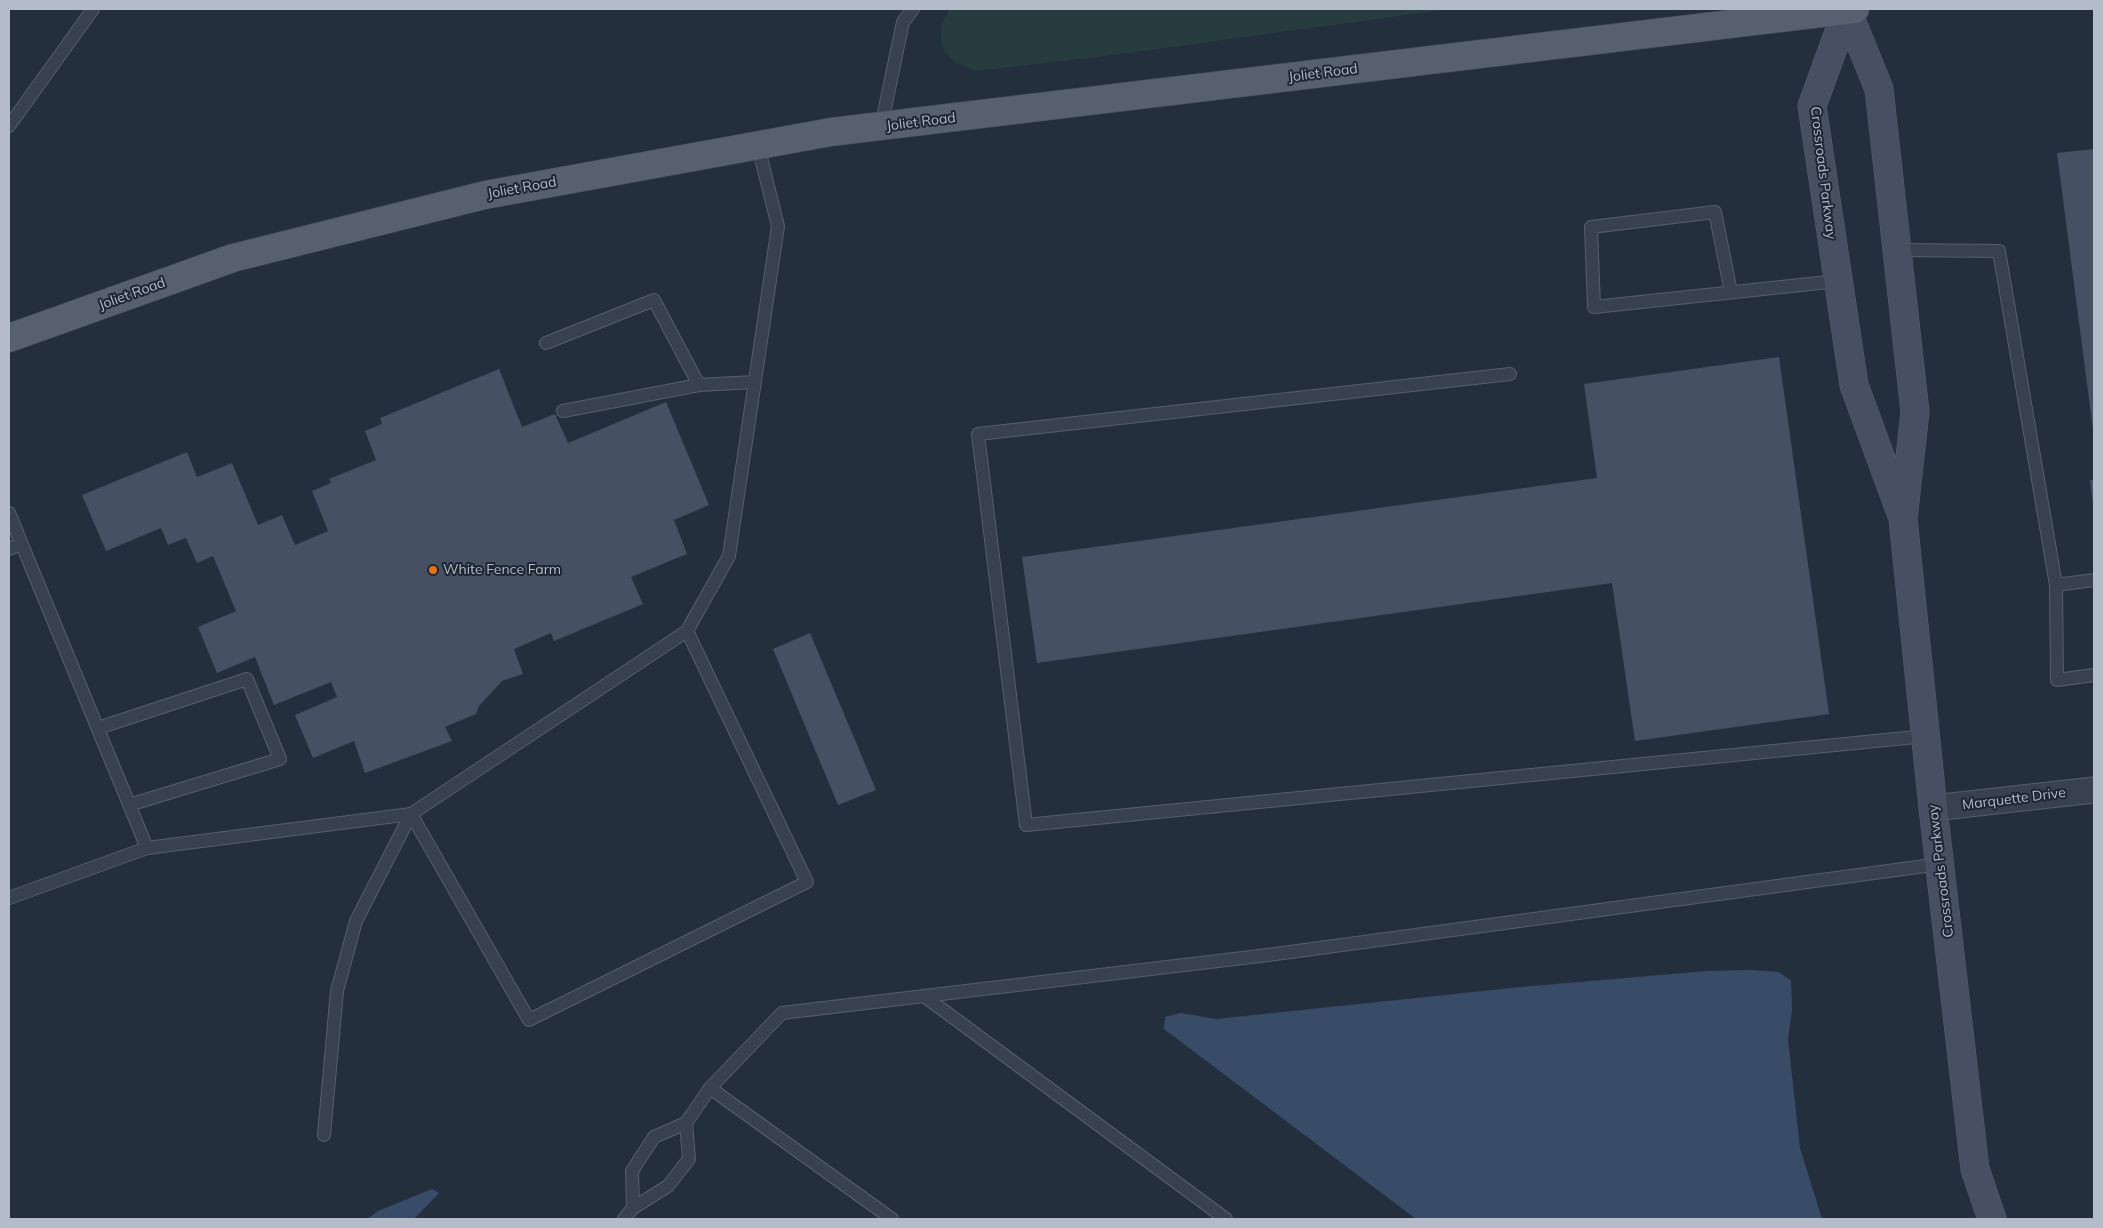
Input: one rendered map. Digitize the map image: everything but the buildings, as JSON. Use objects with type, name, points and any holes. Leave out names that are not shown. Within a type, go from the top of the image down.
[{"type":"main road","name":"Joliet Road","points":[[9,338],[233,258],[485,195],[831,132],[1849,9]]},
{"type":"street","name":"Crossroads Parkway","points":[[1849,9],[1879,89],[1915,412],[1903,519],[1933,808],[1976,1169],[1992,1219]]},
{"type":"street","name":"Crossroads Parkway","points":[[1849,9],[1812,106],[1854,385],[1903,519]]},
{"type":"street","name":"Marquette Drive","points":[[1933,808],[2094,790]]},
{"type":"lane","points":[[9,126],[93,9]]},
{"type":"lane","points":[[882,126],[903,22],[913,9]]},
{"type":"lane","points":[[9,898],[147,848],[411,814],[687,631],[728,556],[778,226],[758,146]]},
{"type":"lane","points":[[1731,292],[1715,212],[1590,227],[1594,307],[1838,281]]},
{"type":"lane","points":[[1897,250],[1999,251],[2056,585],[2057,680],[2094,675]]},
{"type":"lane","points":[[546,343],[654,300],[699,385]]},
{"type":"lane","points":[[1510,374],[978,434],[1026,825],[1926,736]]},
{"type":"lane","points":[[563,411],[699,385],[754,382]]},
{"type":"lane","points":[[9,513],[147,848]]},
{"type":"lane","points":[[9,549],[21,544]]},
{"type":"lane","points":[[2056,585],[2094,580]]},
{"type":"lane","points":[[411,814],[530,1020],[807,882],[687,631]]},
{"type":"lane","points":[[98,728],[247,679],[280,760],[129,806]]},
{"type":"lane","points":[[324,1135],[337,990],[356,921],[411,814]]},
{"type":"lane","points":[[633,1208],[632,1171],[654,1137],[686,1123],[710,1088],[782,1013],[1278,953],[1940,864]]},
{"type":"lane","points":[[924,996],[1226,1219]]},
{"type":"lane","points":[[710,1088],[892,1219]]},
{"type":"lane","points":[[624,1219],[633,1208],[668,1186],[689,1159],[686,1123]]},
{"type":"green space","points":[[950,9],[1450,9],[1106,56],[975,71],[955,62],[944,51],[941,39],[942,23]]},
{"type":"water","points":[[1751,970],[1778,972],[1791,980],[1792,1010],[1788,1039],[1800,1148],[1822,1219],[1416,1219],[1164,1029],[1165,1017],[1181,1013],[1216,1019],[1521,987],[1707,971]]},
{"type":"water","points":[[432,1189],[439,1193],[414,1219],[367,1219],[378,1211]]},
{"type":"place","name":"White Fence Farm","points":[[433,570]]}]
